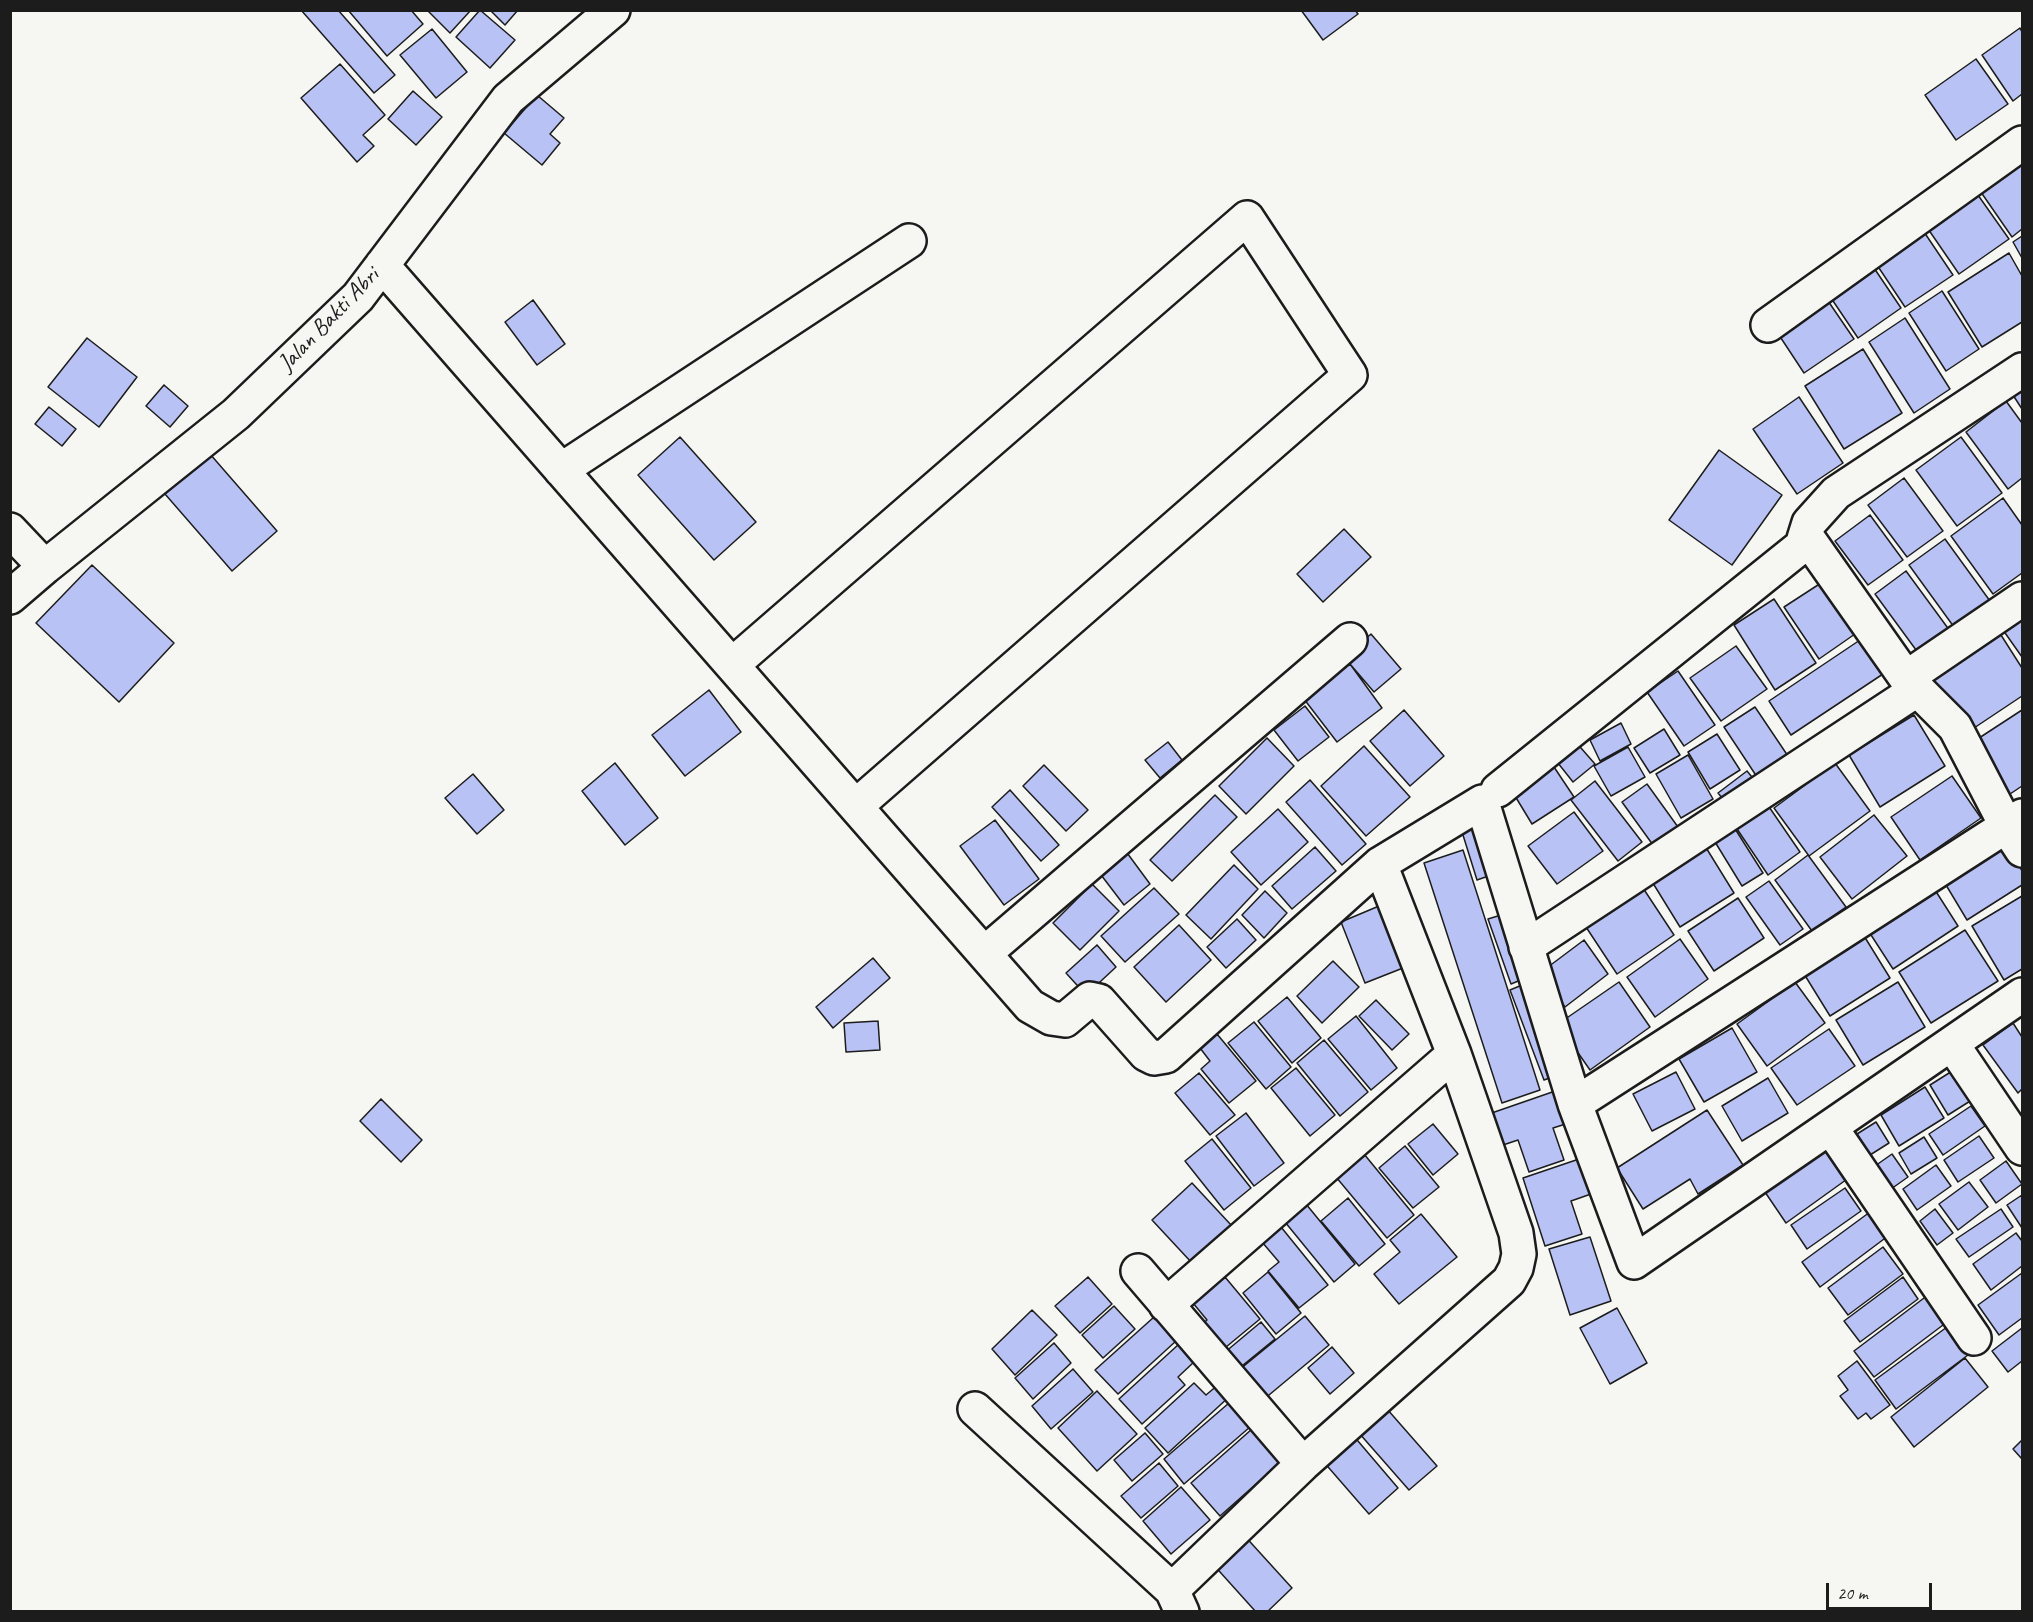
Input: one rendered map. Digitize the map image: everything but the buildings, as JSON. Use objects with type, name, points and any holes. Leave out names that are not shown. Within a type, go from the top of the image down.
[{"type":"street","name":"Jalan Bakti Abri","points":[[10,597],[236,414],[358,297],[508,99],[613,10]]},
{"type":"street","points":[[1768,325],[2022,143]]},
{"type":"street","points":[[732,665],[1247,218],[1350,375],[856,806]]},
{"type":"street","points":[[561,470],[909,241]]},
{"type":"street","points":[[382,265],[1030,1006],[1051,1018],[1065,1020],[1090,999],[1099,1001],[1146,1054],[1154,1058],[1166,1056],[1380,864],[1482,802],[1575,1104],[1634,1262],[2022,995]]},
{"type":"street","points":[[1575,1104],[2017,831],[1954,727],[1912,684],[1809,540],[1804,539],[1809,523],[1836,493],[2022,370]]},
{"type":"street","points":[[10,530],[45,567]]},
{"type":"street","points":[[1498,790],[1809,540]]},
{"type":"street","points":[[1526,947],[1912,684],[2022,599]]},
{"type":"street","points":[[985,953],[1350,640]]},
{"type":"street","points":[[975,1409],[1177,1600],[1303,1464],[1509,1281],[1516,1268],[1519,1254],[1516,1233],[1454,1054],[1380,864]]},
{"type":"street","points":[[1952,1044],[2022,1148]]},
{"type":"street","points":[[1166,1305],[1454,1054]]},
{"type":"street","points":[[1831,1128],[1974,1338]]},
{"type":"street","points":[[1138,1271],[1303,1464]]}]
